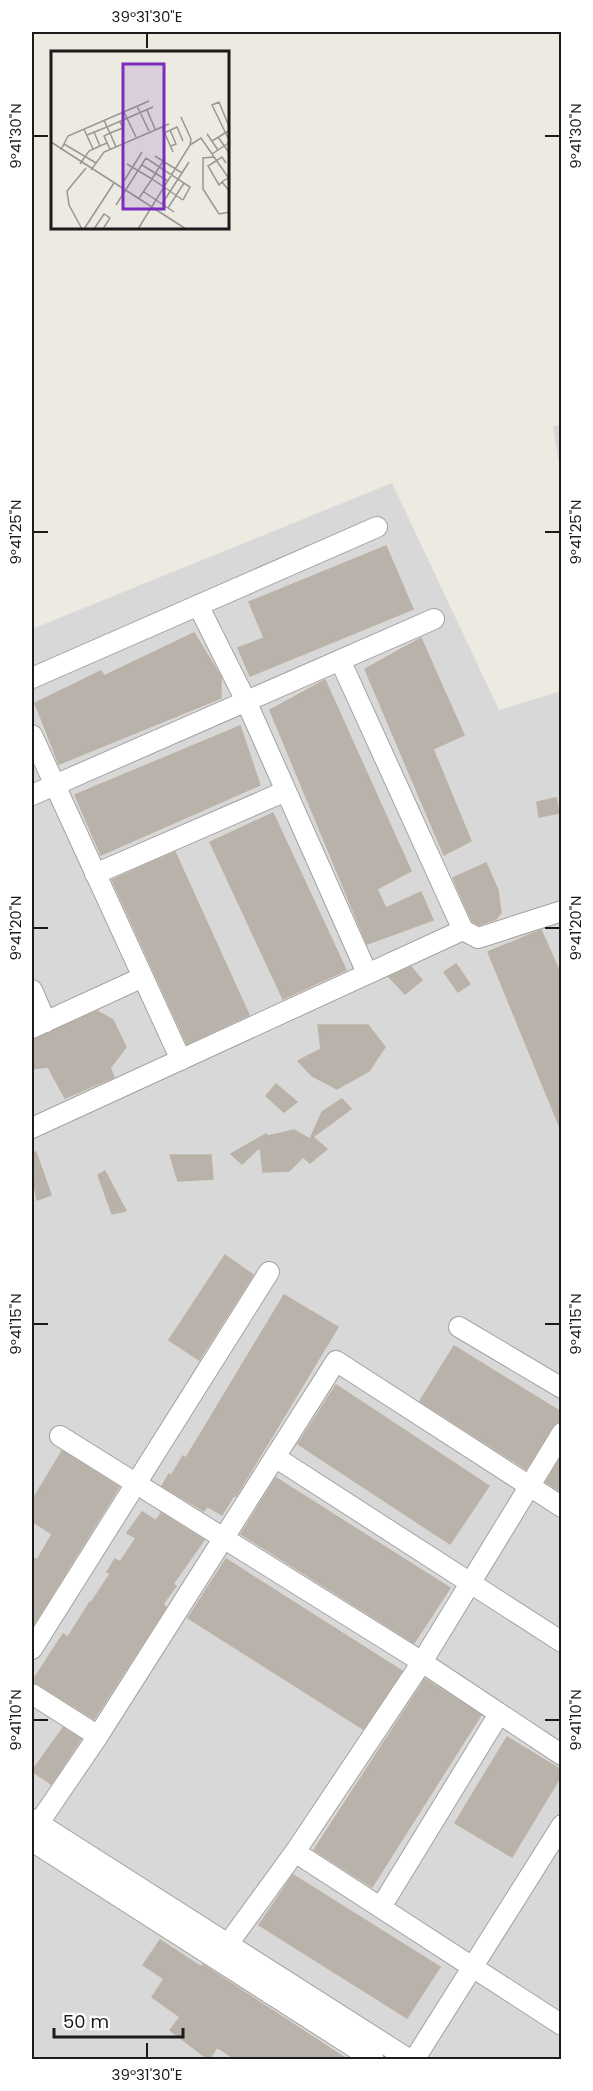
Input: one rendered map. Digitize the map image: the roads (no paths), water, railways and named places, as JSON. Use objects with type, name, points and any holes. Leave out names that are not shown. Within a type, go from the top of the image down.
[{"type":"street","points":[[32,678],[377,527]]},
{"type":"street","points":[[198,605],[246,701],[367,973]]},
{"type":"street","points":[[32,795],[434,619]]},
{"type":"street","points":[[340,660],[463,930],[477,938],[561,912]]},
{"type":"street","points":[[32,735],[181,1060]]},
{"type":"street","points":[[95,874],[285,791]]},
{"type":"street","points":[[32,1128],[463,930]]},
{"type":"street","points":[[32,990],[39,1025],[143,977]]},
{"type":"street","points":[[32,1649],[269,1272]]},
{"type":"street","points":[[459,1327],[561,1388]]},
{"type":"street","points":[[374,2060],[222,1951],[33,1829],[98,1736],[336,1361],[561,1507]]},
{"type":"street","points":[[222,1951],[295,1852],[422,1662],[561,1433]]},
{"type":"street","points":[[60,1436],[422,1662],[561,1755]]},
{"type":"street","points":[[275,1457],[561,1642]]},
{"type":"street","points":[[32,1694],[98,1736]]},
{"type":"street","points":[[381,1907],[499,1713]]},
{"type":"street","points":[[222,1951],[412,2060],[561,1825]]},
{"type":"street","points":[[295,1852],[561,2025]]}]
